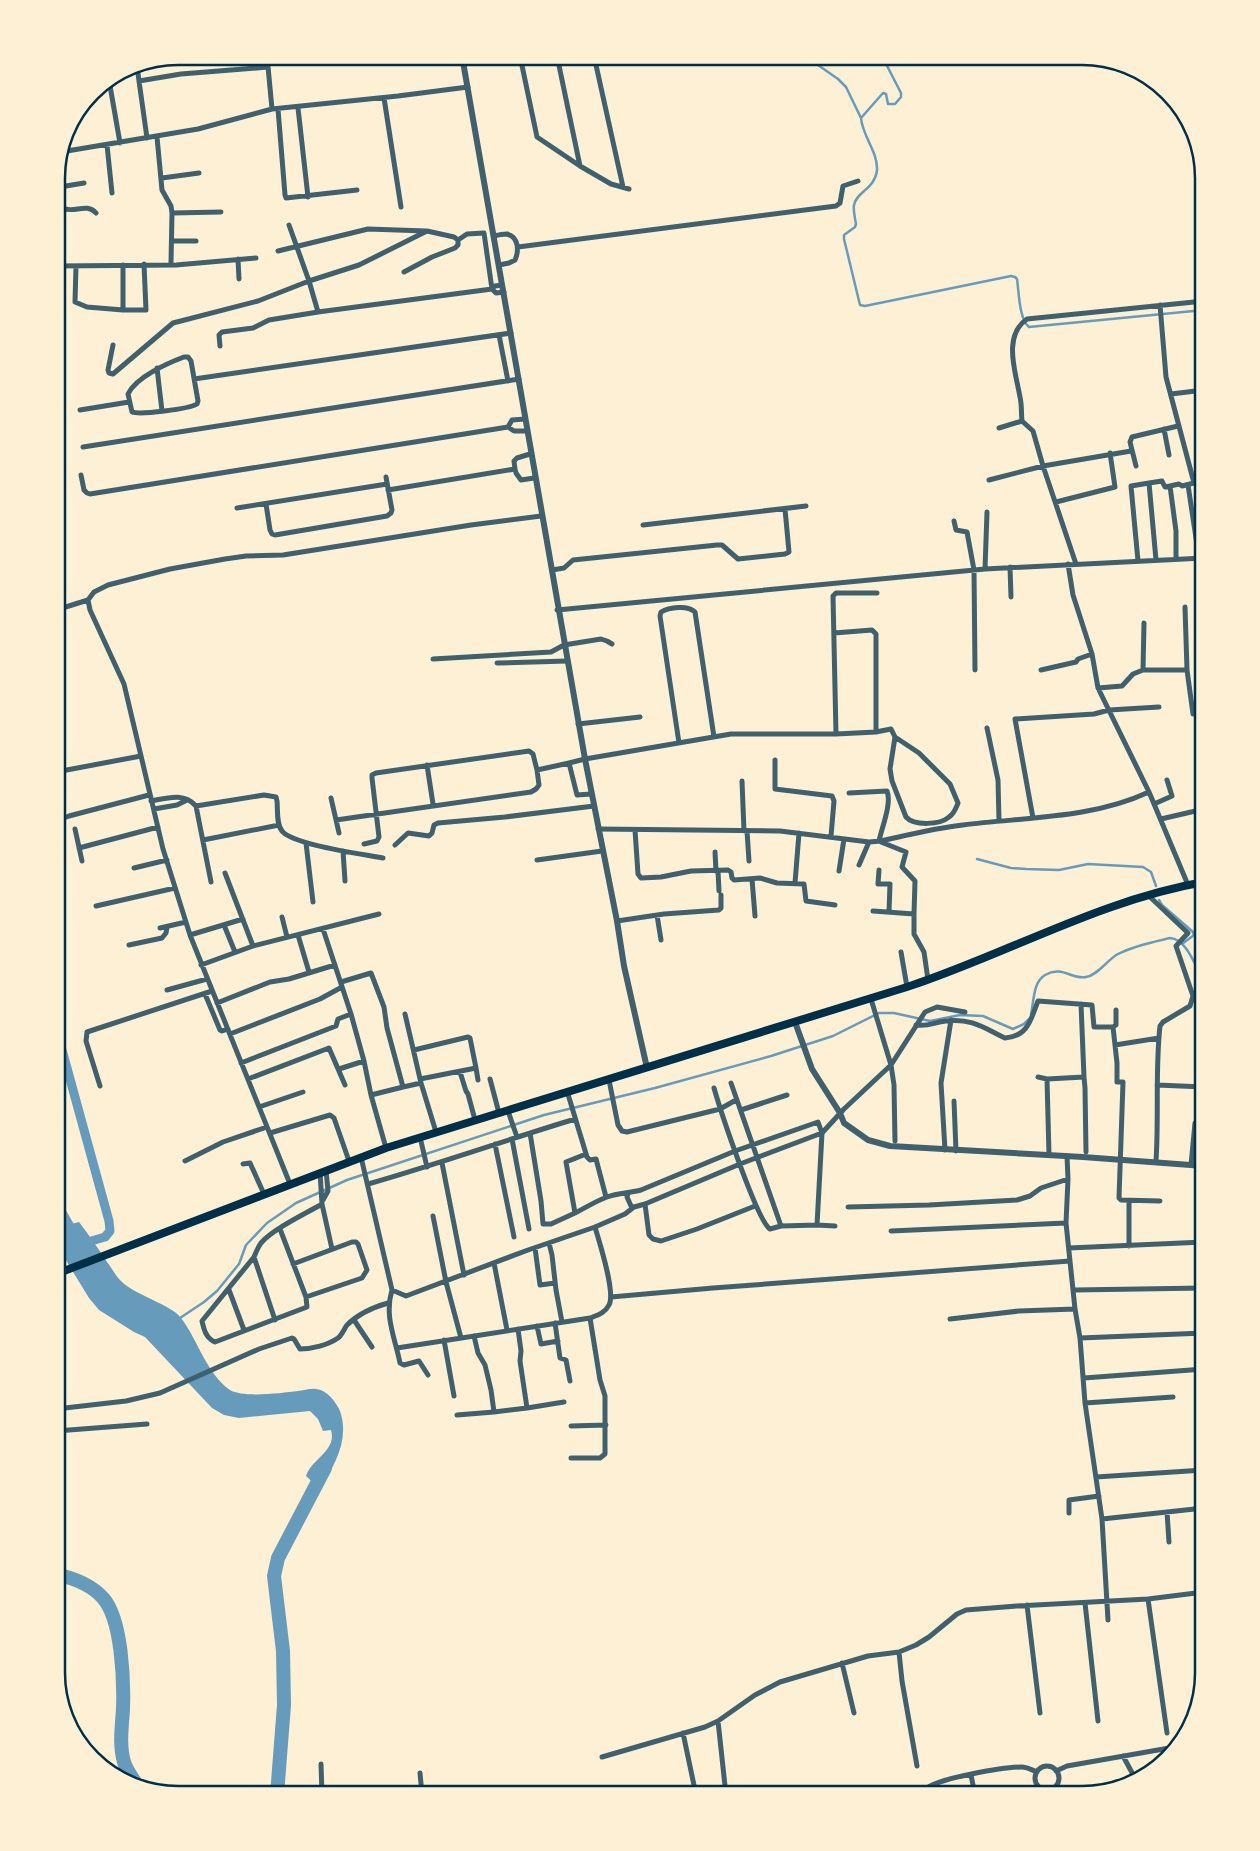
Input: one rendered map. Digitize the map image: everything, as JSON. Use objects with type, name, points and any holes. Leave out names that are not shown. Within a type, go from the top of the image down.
[{"type":"main road","points":[[65,1271],[386,1148],[907,987],[980,961],[1067,923],[1148,896],[1195,884]]},
{"type":"street","points":[[464,65],[584,759],[617,921],[629,992],[647,1068]]},
{"type":"street","points":[[522,65],[537,137],[611,184],[629,189]]},
{"type":"street","points":[[559,65],[580,166]]},
{"type":"street","points":[[596,65],[622,187]]},
{"type":"street","points":[[139,81],[181,74],[268,67],[285,196],[288,199],[357,190]]},
{"type":"street","points":[[138,73],[147,138]]},
{"type":"street","points":[[69,150],[157,137],[207,127],[275,109],[384,98],[468,86]]},
{"type":"street","points":[[111,87],[120,143]]},
{"type":"street","points":[[384,98],[401,207]]},
{"type":"street","points":[[298,108],[308,197]]},
{"type":"street","points":[[157,137],[163,194],[172,213],[171,263]]},
{"type":"street","points":[[106,145],[112,193]]},
{"type":"street","points":[[162,178],[199,173]]},
{"type":"street","points":[[518,247],[836,206],[840,203],[843,186],[858,181]]},
{"type":"street","points":[[65,186],[84,183]]},
{"type":"street","points":[[65,210],[88,208],[96,213]]},
{"type":"street","points":[[172,213],[221,212]]},
{"type":"street","points":[[289,225],[318,312]]},
{"type":"street","points":[[278,251],[368,228],[427,231],[454,237],[458,240]]},
{"type":"street","points":[[113,345],[108,370],[113,374],[173,323],[258,301],[309,281],[360,265],[427,231]]},
{"type":"street","points":[[484,233],[492,289],[496,294],[504,292]]},
{"type":"street","points":[[404,272],[432,257],[455,248],[458,245],[458,240],[467,234],[509,235],[515,239],[518,247],[515,260],[499,265]]},
{"type":"street","points":[[172,241],[196,241]]},
{"type":"street","points":[[65,266],[176,264],[256,258]]},
{"type":"street","points":[[238,259],[239,279]]},
{"type":"street","points":[[76,266],[75,302],[87,307],[146,310],[144,264]]},
{"type":"street","points":[[122,265],[123,310]]},
{"type":"street","points":[[220,346],[219,335],[222,332],[253,328],[269,320],[492,289],[495,286],[502,285]]},
{"type":"street","points":[[1076,564],[1033,430],[1022,421],[1021,400],[1012,355],[1020,324],[1027,319],[1195,302]]},
{"type":"street","points":[[1138,561],[1131,486],[1162,481],[1165,486],[1188,485],[1194,482],[1166,377],[1160,305]]},
{"type":"street","points":[[194,379],[511,333]]},
{"type":"street","points":[[499,335],[508,381]]},
{"type":"street","points":[[187,357],[190,361],[194,379],[197,404],[162,411],[134,413],[131,411],[128,394],[131,388],[157,368],[187,357]]},
{"type":"street","points":[[157,368],[162,411]]},
{"type":"street","points":[[83,447],[519,379]]},
{"type":"street","points":[[1171,394],[1195,391]]},
{"type":"street","points":[[80,410],[129,402]]},
{"type":"street","points":[[81,474],[84,490],[90,494],[508,426],[512,420],[525,419]]},
{"type":"street","points":[[999,428],[1022,421]]},
{"type":"street","points":[[508,426],[514,432],[526,431]]},
{"type":"street","points":[[1136,466],[1130,439],[1134,435],[1178,426]]},
{"type":"street","points":[[1164,429],[1169,455]]},
{"type":"street","points":[[989,480],[1043,466],[1110,453],[1132,451]]},
{"type":"street","points":[[1056,502],[1114,487],[1110,453]]},
{"type":"street","points":[[530,454],[517,458],[514,461],[515,469],[521,480],[534,478]]},
{"type":"street","points":[[237,508],[515,469]]},
{"type":"street","points":[[266,504],[270,530],[272,534],[276,535],[388,516],[392,512],[386,477]]},
{"type":"street","points":[[1149,483],[1156,560]]},
{"type":"street","points":[[1188,485],[1195,524]]},
{"type":"street","points":[[1170,486],[1176,531],[1176,559]]},
{"type":"street","points":[[643,525],[806,506]]},
{"type":"street","points":[[552,570],[564,568],[573,560],[716,545],[722,545],[738,560],[786,554],[789,552],[785,508]]},
{"type":"street","points":[[985,569],[987,512]]},
{"type":"street","points":[[65,607],[88,600],[94,592],[108,585],[170,569],[246,556],[283,555],[471,525],[541,516]]},
{"type":"street","points":[[954,521],[956,530],[967,532],[974,570],[975,670]]},
{"type":"street","points":[[557,610],[985,569],[1195,558]]},
{"type":"street","points":[[1068,564],[1073,595],[1092,654],[1098,688],[1149,792],[1188,885]]},
{"type":"street","points":[[1010,567],[1011,597]]},
{"type":"street","points":[[836,734],[834,594],[877,593]]},
{"type":"street","points":[[88,600],[90,610],[124,684],[149,795],[190,935],[290,1184]]},
{"type":"street","points":[[679,743],[660,616],[661,612],[666,609],[689,607],[695,612],[714,737]]},
{"type":"street","points":[[1186,607],[1187,670],[1193,714]]},
{"type":"street","points":[[1143,670],[1144,623]]},
{"type":"street","points":[[834,633],[872,630],[876,634],[876,732]]},
{"type":"street","points":[[433,659],[551,652],[564,645],[602,640],[607,640],[612,644]]},
{"type":"street","points":[[1041,670],[1076,662],[1078,659],[1092,654]]},
{"type":"street","points":[[497,663],[567,661]]},
{"type":"street","points":[[1098,688],[1122,686],[1133,674],[1143,670],[1187,670]]},
{"type":"street","points":[[1033,818],[1015,719],[1094,714],[1108,710],[1159,707]]},
{"type":"street","points":[[578,724],[640,716]]},
{"type":"street","points":[[986,728],[998,780],[999,821]]},
{"type":"street","points":[[537,770],[584,759],[714,737],[742,734],[836,734],[891,730],[895,737],[918,753],[950,784],[958,803],[949,817],[942,821],[926,823],[911,821],[906,817],[892,780],[890,769],[895,737]]},
{"type":"street","points":[[336,820],[377,814],[433,804],[534,791],[538,788],[539,783],[533,754],[527,751],[374,773],[372,778],[377,814],[379,838],[376,841],[364,844]]},
{"type":"street","points":[[65,770],[141,756]]},
{"type":"street","points":[[775,760],[775,789],[832,796],[834,802],[831,836]]},
{"type":"street","points":[[569,763],[577,795],[591,794]]},
{"type":"street","points":[[427,765],[433,804]]},
{"type":"street","points":[[1154,804],[1172,796],[1167,780]]},
{"type":"street","points":[[742,781],[749,861]]},
{"type":"street","points":[[849,792],[887,791],[889,796],[880,841]]},
{"type":"street","points":[[598,830],[799,833],[869,842],[961,825],[1054,816],[1109,807],[1149,792]]},
{"type":"street","points":[[65,818],[149,795]]},
{"type":"street","points":[[196,806],[264,795],[272,796],[277,799],[279,825],[287,836],[306,843],[383,858]]},
{"type":"street","points":[[152,801],[181,796],[196,806],[211,882]]},
{"type":"street","points":[[331,798],[339,833]]},
{"type":"street","points":[[154,809],[177,805],[187,800]]},
{"type":"street","points":[[395,845],[408,834],[429,836],[434,825],[438,823],[505,818],[594,806]]},
{"type":"street","points":[[1161,819],[1195,811]]},
{"type":"street","points":[[203,840],[279,825]]},
{"type":"street","points":[[79,848],[158,827]]},
{"type":"street","points":[[75,830],[82,862]]},
{"type":"street","points":[[635,830],[640,878],[659,877],[692,871],[730,871],[734,880],[760,878],[777,884],[804,884],[806,901],[835,905]]},
{"type":"street","points":[[795,883],[799,833]]},
{"type":"street","points":[[839,871],[844,839]]},
{"type":"street","points":[[880,841],[906,852],[902,867],[915,881],[914,934],[924,952],[928,980]]},
{"type":"street","points":[[859,865],[869,842]]},
{"type":"street","points":[[306,843],[313,902]]},
{"type":"street","points":[[342,851],[345,881]]},
{"type":"street","points":[[537,860],[602,851]]},
{"type":"street","points":[[617,921],[657,915],[719,910],[721,908],[720,893],[715,852]]},
{"type":"street","points":[[134,868],[167,860]]},
{"type":"street","points":[[879,870],[878,884],[890,884],[889,912]]},
{"type":"street","points":[[226,873],[253,946]]},
{"type":"street","points":[[752,878],[756,916]]},
{"type":"street","points":[[96,906],[175,888]]},
{"type":"street","points":[[1148,896],[1187,930],[1188,933],[1176,946],[1193,996],[1190,1006],[1162,1022],[1159,1038],[1156,1162]]},
{"type":"street","points":[[873,911],[914,914]]},
{"type":"street","points":[[202,965],[253,946],[379,914]]},
{"type":"street","points":[[657,915],[661,940]]},
{"type":"street","points":[[282,917],[287,937]]},
{"type":"street","points":[[190,935],[243,919]]},
{"type":"street","points":[[160,928],[186,922]]},
{"type":"street","points":[[224,925],[235,952]]},
{"type":"street","points":[[130,945],[162,938],[166,933],[167,926]]},
{"type":"street","points":[[323,929],[351,1014],[364,1061],[370,1095],[386,1148]]},
{"type":"street","points":[[298,935],[310,972]]},
{"type":"street","points":[[901,952],[907,987]]},
{"type":"street","points":[[217,1004],[270,982],[289,979],[334,965]]},
{"type":"street","points":[[205,994],[220,1030],[229,1031],[320,999],[341,984],[369,973],[373,975],[384,1007],[387,1028],[403,1087]]},
{"type":"street","points":[[167,990],[207,979]]},
{"type":"street","points":[[100,1086],[86,1041],[87,1032],[212,991]]},
{"type":"street","points":[[871,998],[881,1038],[891,1065],[895,1095],[895,1141]]},
{"type":"street","points":[[916,1025],[931,1025],[951,1020],[969,1021],[1005,1038],[1010,1038],[1027,1027],[1032,1021],[1038,1001],[1092,1005],[1094,1027],[1113,1027]]},
{"type":"street","points":[[1082,1004],[1086,1152]]},
{"type":"street","points":[[392,1290],[406,1296],[446,1282],[595,1227],[625,1214],[634,1207],[822,1133],[891,1065],[922,1015],[931,1008],[937,1007],[965,1012]]},
{"type":"street","points":[[1116,1010],[1116,1025],[1113,1027],[1117,1082],[1123,1082],[1119,1198],[1128,1201],[1160,1201]]},
{"type":"street","points":[[241,1062],[328,1029],[337,1025],[338,1019],[351,1014]]},
{"type":"street","points":[[405,1014],[421,1081],[436,1132]]},
{"type":"street","points":[[946,1150],[941,1082],[951,1020]]},
{"type":"street","points":[[795,1022],[805,1052],[819,1082],[840,1114],[844,1124],[868,1140],[890,1146],[1120,1159],[1195,1165]]},
{"type":"street","points":[[414,1050],[469,1037],[478,1080]]},
{"type":"street","points":[[1115,1045],[1159,1038]]},
{"type":"street","points":[[248,1079],[329,1048],[345,1085]]},
{"type":"street","points":[[339,1069],[364,1061]]},
{"type":"street","points":[[370,1095],[476,1068]]},
{"type":"street","points":[[460,1072],[475,1120]]},
{"type":"street","points":[[1038,1077],[1047,1079],[1084,1077]]},
{"type":"street","points":[[490,1079],[499,1114]]},
{"type":"street","points":[[1047,1079],[1048,1156]]},
{"type":"street","points":[[609,1080],[618,1125],[622,1131],[627,1132],[720,1109],[736,1100]]},
{"type":"street","points":[[731,1083],[781,1226]]},
{"type":"street","points":[[1157,1085],[1195,1087]]},
{"type":"street","points":[[714,1088],[755,1206],[766,1227],[770,1229],[781,1226],[835,1226]]},
{"type":"street","points":[[567,1091],[586,1154],[588,1159],[596,1159],[606,1197]]},
{"type":"street","points":[[259,1107],[304,1092]]},
{"type":"street","points":[[741,1110],[787,1095]]},
{"type":"street","points":[[954,1101],[956,1150]]},
{"type":"street","points":[[508,1111],[514,1136],[529,1229]]},
{"type":"street","points":[[270,1133],[328,1115],[334,1118],[349,1161]]},
{"type":"street","points":[[368,1184],[442,1163],[514,1136],[530,1133],[575,1117]]},
{"type":"street","points":[[530,1133],[543,1224],[551,1224],[606,1197],[621,1193],[628,1194],[735,1151],[815,1122],[820,1124],[822,1133],[817,1225]]},
{"type":"street","points":[[1191,1165],[1195,1123]]},
{"type":"street","points":[[185,1162],[223,1142],[267,1127]]},
{"type":"street","points":[[420,1137],[427,1167]]},
{"type":"street","points":[[495,1144],[514,1237]]},
{"type":"street","points":[[575,1213],[566,1162],[586,1154]]},
{"type":"street","points":[[1067,1156],[1066,1223],[1086,1403],[1102,1518],[1108,1620]]},
{"type":"street","points":[[361,1157],[392,1290],[388,1303],[389,1319],[400,1363],[404,1365],[419,1361],[428,1375]]},
{"type":"street","points":[[243,1164],[250,1163],[264,1194]]},
{"type":"street","points":[[442,1163],[464,1275]]},
{"type":"street","points":[[280,1229],[308,1304],[304,1310],[215,1342],[208,1338],[202,1321],[254,1257],[259,1245],[280,1229],[322,1202],[328,1191],[327,1180],[323,1171]]},
{"type":"street","points":[[323,1171],[321,1182],[322,1202],[332,1249]]},
{"type":"street","points":[[848,1207],[1017,1200],[1030,1196],[1042,1188],[1068,1179]]},
{"type":"street","points":[[628,1194],[627,1197],[634,1207]]},
{"type":"street","points":[[1128,1201],[1130,1246]]},
{"type":"street","points":[[645,1204],[649,1234],[653,1239],[661,1241],[755,1206]]},
{"type":"street","points":[[433,1216],[446,1282],[460,1338]]},
{"type":"street","points":[[891,1231],[1066,1223]]},
{"type":"street","points":[[397,1348],[590,1318],[603,1313],[610,1303],[611,1297],[606,1267],[595,1227]]},
{"type":"street","points":[[293,1264],[332,1249],[356,1242],[358,1244],[366,1274],[362,1278],[306,1297]]},
{"type":"street","points":[[1069,1248],[1195,1242]]},
{"type":"street","points":[[549,1243],[562,1322]]},
{"type":"street","points":[[535,1248],[540,1285],[555,1284]]},
{"type":"street","points":[[254,1257],[275,1320]]},
{"type":"street","points":[[611,1297],[1070,1260]]},
{"type":"street","points":[[494,1263],[507,1330]]},
{"type":"street","points":[[1074,1290],[1195,1288]]},
{"type":"street","points":[[229,1290],[244,1330]]},
{"type":"street","points":[[65,1408],[126,1402],[160,1393],[258,1349],[292,1338],[300,1349],[307,1349],[327,1343],[339,1337],[347,1326],[372,1308],[388,1303]]},
{"type":"street","points":[[950,1318],[1019,1311],[1075,1309]]},
{"type":"street","points":[[571,1458],[600,1458],[604,1456],[605,1396],[600,1380],[590,1318]]},
{"type":"street","points":[[354,1320],[372,1347]]},
{"type":"street","points":[[555,1323],[560,1358],[566,1360],[570,1381]]},
{"type":"street","points":[[537,1326],[540,1344],[558,1342]]},
{"type":"street","points":[[518,1329],[522,1351],[520,1361],[527,1408]]},
{"type":"street","points":[[1080,1338],[1195,1333]]},
{"type":"street","points":[[474,1336],[478,1353],[485,1365],[494,1412]]},
{"type":"street","points":[[444,1340],[454,1396]]},
{"type":"street","points":[[1084,1378],[1195,1370]]},
{"type":"street","points":[[1086,1403],[1173,1396]]},
{"type":"street","points":[[457,1415],[564,1402]]},
{"type":"street","points":[[65,1430],[147,1424]]},
{"type":"street","points":[[570,1426],[606,1425]]},
{"type":"street","points":[[1096,1477],[1195,1471]]},
{"type":"street","points":[[1069,1513],[1067,1502],[1069,1500],[1099,1496]]},
{"type":"street","points":[[1102,1518],[1195,1509]]},
{"type":"street","points":[[1167,1512],[1169,1542]]},
{"type":"street","points":[[602,1756],[705,1727],[718,1721],[754,1695],[780,1682],[868,1656],[899,1652],[929,1637],[966,1610],[1148,1599],[1195,1593]]},
{"type":"street","points":[[1148,1599],[1167,1733]]},
{"type":"street","points":[[1085,1603],[1098,1721]]},
{"type":"street","points":[[1027,1605],[1040,1713]]},
{"type":"street","points":[[899,1652],[902,1681],[917,1766]]},
{"type":"street","points":[[842,1663],[854,1712]]},
{"type":"street","points":[[718,1721],[725,1786]]},
{"type":"street","points":[[683,1733],[695,1786]]},
{"type":"street","points":[[1056,1771],[1067,1766],[1166,1749]]},
{"type":"street","points":[[1123,1756],[1132,1774]]},
{"type":"street","points":[[321,1764],[321,1786]]},
{"type":"street","points":[[1038,1786],[1035,1779],[1037,1772],[1046,1766],[1056,1771]]},
{"type":"street","points":[[930,1786],[971,1775],[1024,1767],[1037,1772]]},
{"type":"street","points":[[1056,1771],[1058,1781],[1056,1786]]},
{"type":"street","points":[[420,1773],[421,1786]]},
{"type":"street","points":[[971,1775],[973,1786]]},
{"type":"water","points":[[79,1222],[120,1280],[134,1291],[176,1313],[187,1327],[208,1366],[230,1390],[244,1394],[263,1394],[314,1389],[320,1390],[331,1397],[340,1411],[343,1422],[342,1442],[335,1462],[320,1489],[306,1476],[313,1464],[330,1444],[331,1430],[323,1431],[318,1419],[310,1411],[239,1418],[224,1415],[212,1408],[145,1337],[99,1310],[89,1298],[65,1259],[65,1226]]},
{"type":"waterway","points":[[818,65],[846,87],[861,118]]},
{"type":"waterway","points":[[887,65],[901,93],[901,97],[895,104],[888,104],[886,94],[883,93],[861,118],[864,131],[877,163],[877,170],[873,182],[855,201],[855,227],[844,235],[860,305],[865,306],[1011,276],[1017,279],[1021,312],[1029,327],[1195,311]]},
{"type":"waterway","points":[[977,859],[1011,868],[1026,869],[1059,870],[1088,864],[1143,867],[1151,872],[1156,886]]},
{"type":"waterway","points":[[1159,900],[1162,905],[1193,932],[1194,935],[1182,944]]},
{"type":"waterway","points":[[1031,1014],[1038,982],[1051,972],[1062,972],[1076,977],[1090,976],[1124,951],[1143,944],[1170,938],[1181,943],[1195,964]]},
{"type":"waterway","points":[[180,1318],[217,1291],[239,1264],[246,1245],[267,1223],[296,1203],[347,1180],[544,1115],[655,1088],[771,1056],[833,1036],[879,1013],[894,1013],[930,1021],[960,1015],[983,1016],[1013,1029],[1024,1024],[1029,1019]]},
{"type":"waterway","points":[[65,1061],[109,1221],[110,1231],[105,1237],[81,1244]]},
{"type":"waterway","points":[[65,1223],[76,1242]]},
{"type":"waterway","points":[[278,1786],[284,1705],[283,1651],[274,1576],[278,1558],[325,1468]]},
{"type":"waterway","points":[[65,1577],[87,1585],[98,1593],[109,1608],[114,1620],[122,1667],[122,1756],[131,1775]]}]
